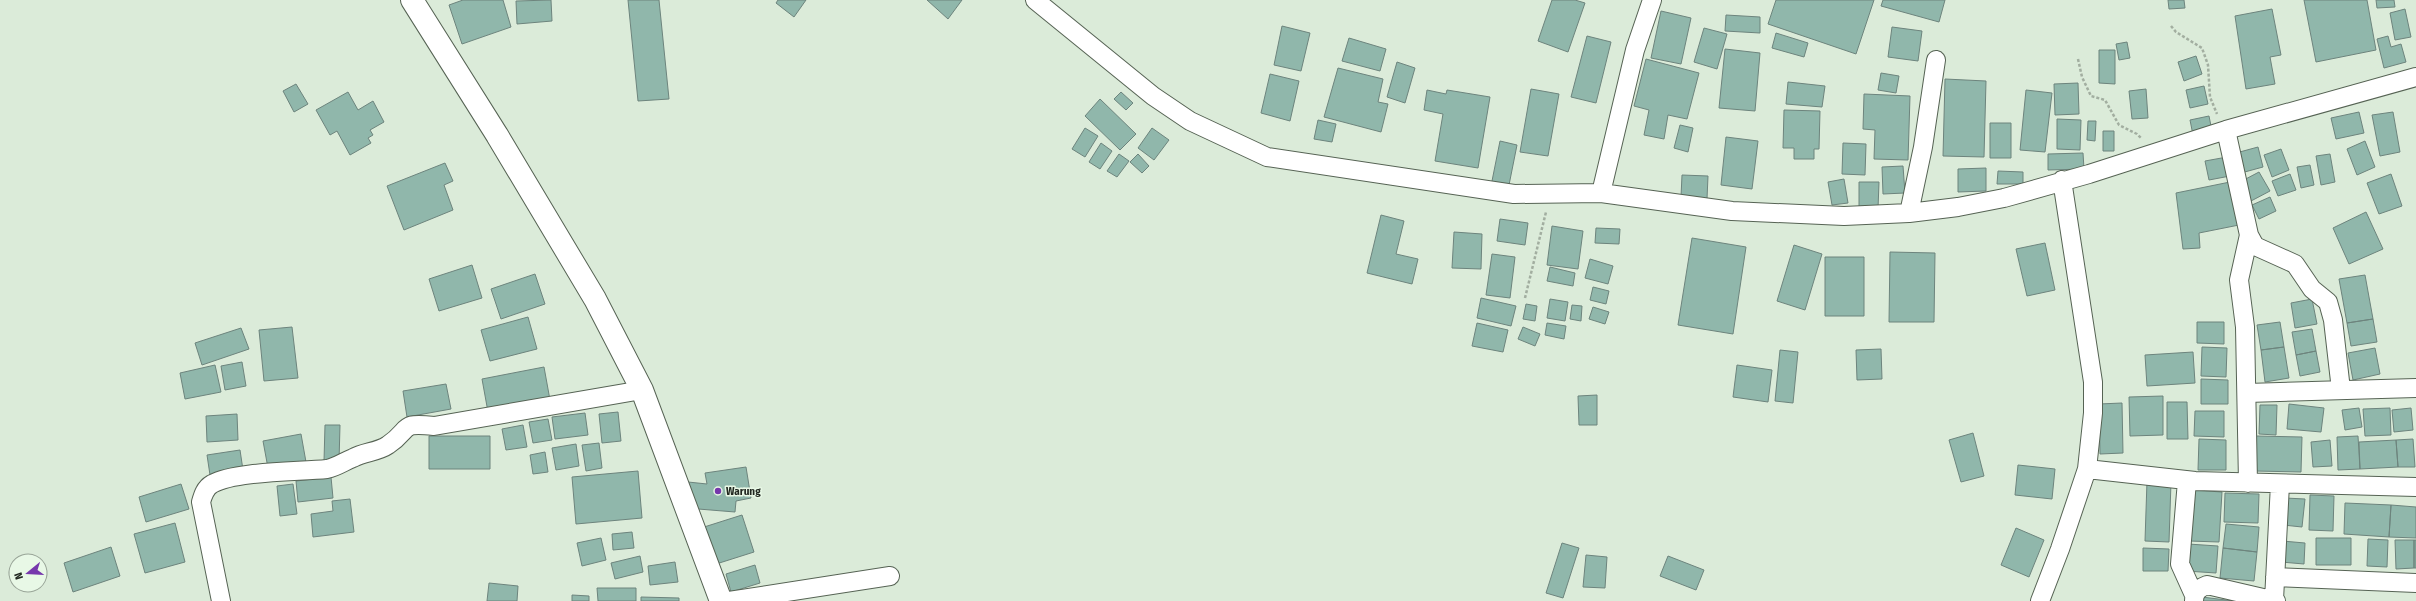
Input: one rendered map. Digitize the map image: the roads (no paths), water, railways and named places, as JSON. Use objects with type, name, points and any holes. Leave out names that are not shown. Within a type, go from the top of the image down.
[{"type":"street","points":[[412,0],[497,135],[591,292],[627,393],[721,601]]},
{"type":"street","points":[[1036,0],[1153,96],[1190,121],[1267,157],[1514,194],[1601,193],[1732,212],[1844,216],[1909,213],[1958,207],[2004,198],[2225,130],[2416,77]]},
{"type":"street","points":[[1601,193],[1634,50],[1652,0]]},
{"type":"street","points":[[1909,213],[1923,147],[1936,60]]},
{"type":"street","points":[[2225,130],[2249,235],[2255,246],[2295,264],[2312,289],[2328,302],[2333,320],[2341,390]]},
{"type":"street","points":[[2040,601],[2060,549],[2087,469],[2093,413],[2094,382],[2062,180]]},
{"type":"street","points":[[2248,483],[2245,327],[2239,280],[2249,235]]},
{"type":"street","points":[[2247,393],[2416,388]]},
{"type":"street","points":[[221,601],[201,502],[203,493],[211,485],[231,478],[327,469],[340,466],[352,458],[388,445],[406,426],[416,424],[434,426],[577,403],[627,393]]},
{"type":"street","points":[[2087,469],[2187,480],[2416,487]]},
{"type":"street","points":[[2187,480],[2180,564],[2194,598]]},
{"type":"street","points":[[2194,598],[2200,588],[2207,585],[2275,600],[2280,484]]},
{"type":"street","points":[[729,601],[890,576]]},
{"type":"street","points":[[2275,577],[2416,583]]},
{"type":"place","name":"Warung","points":[[718,491]]}]
